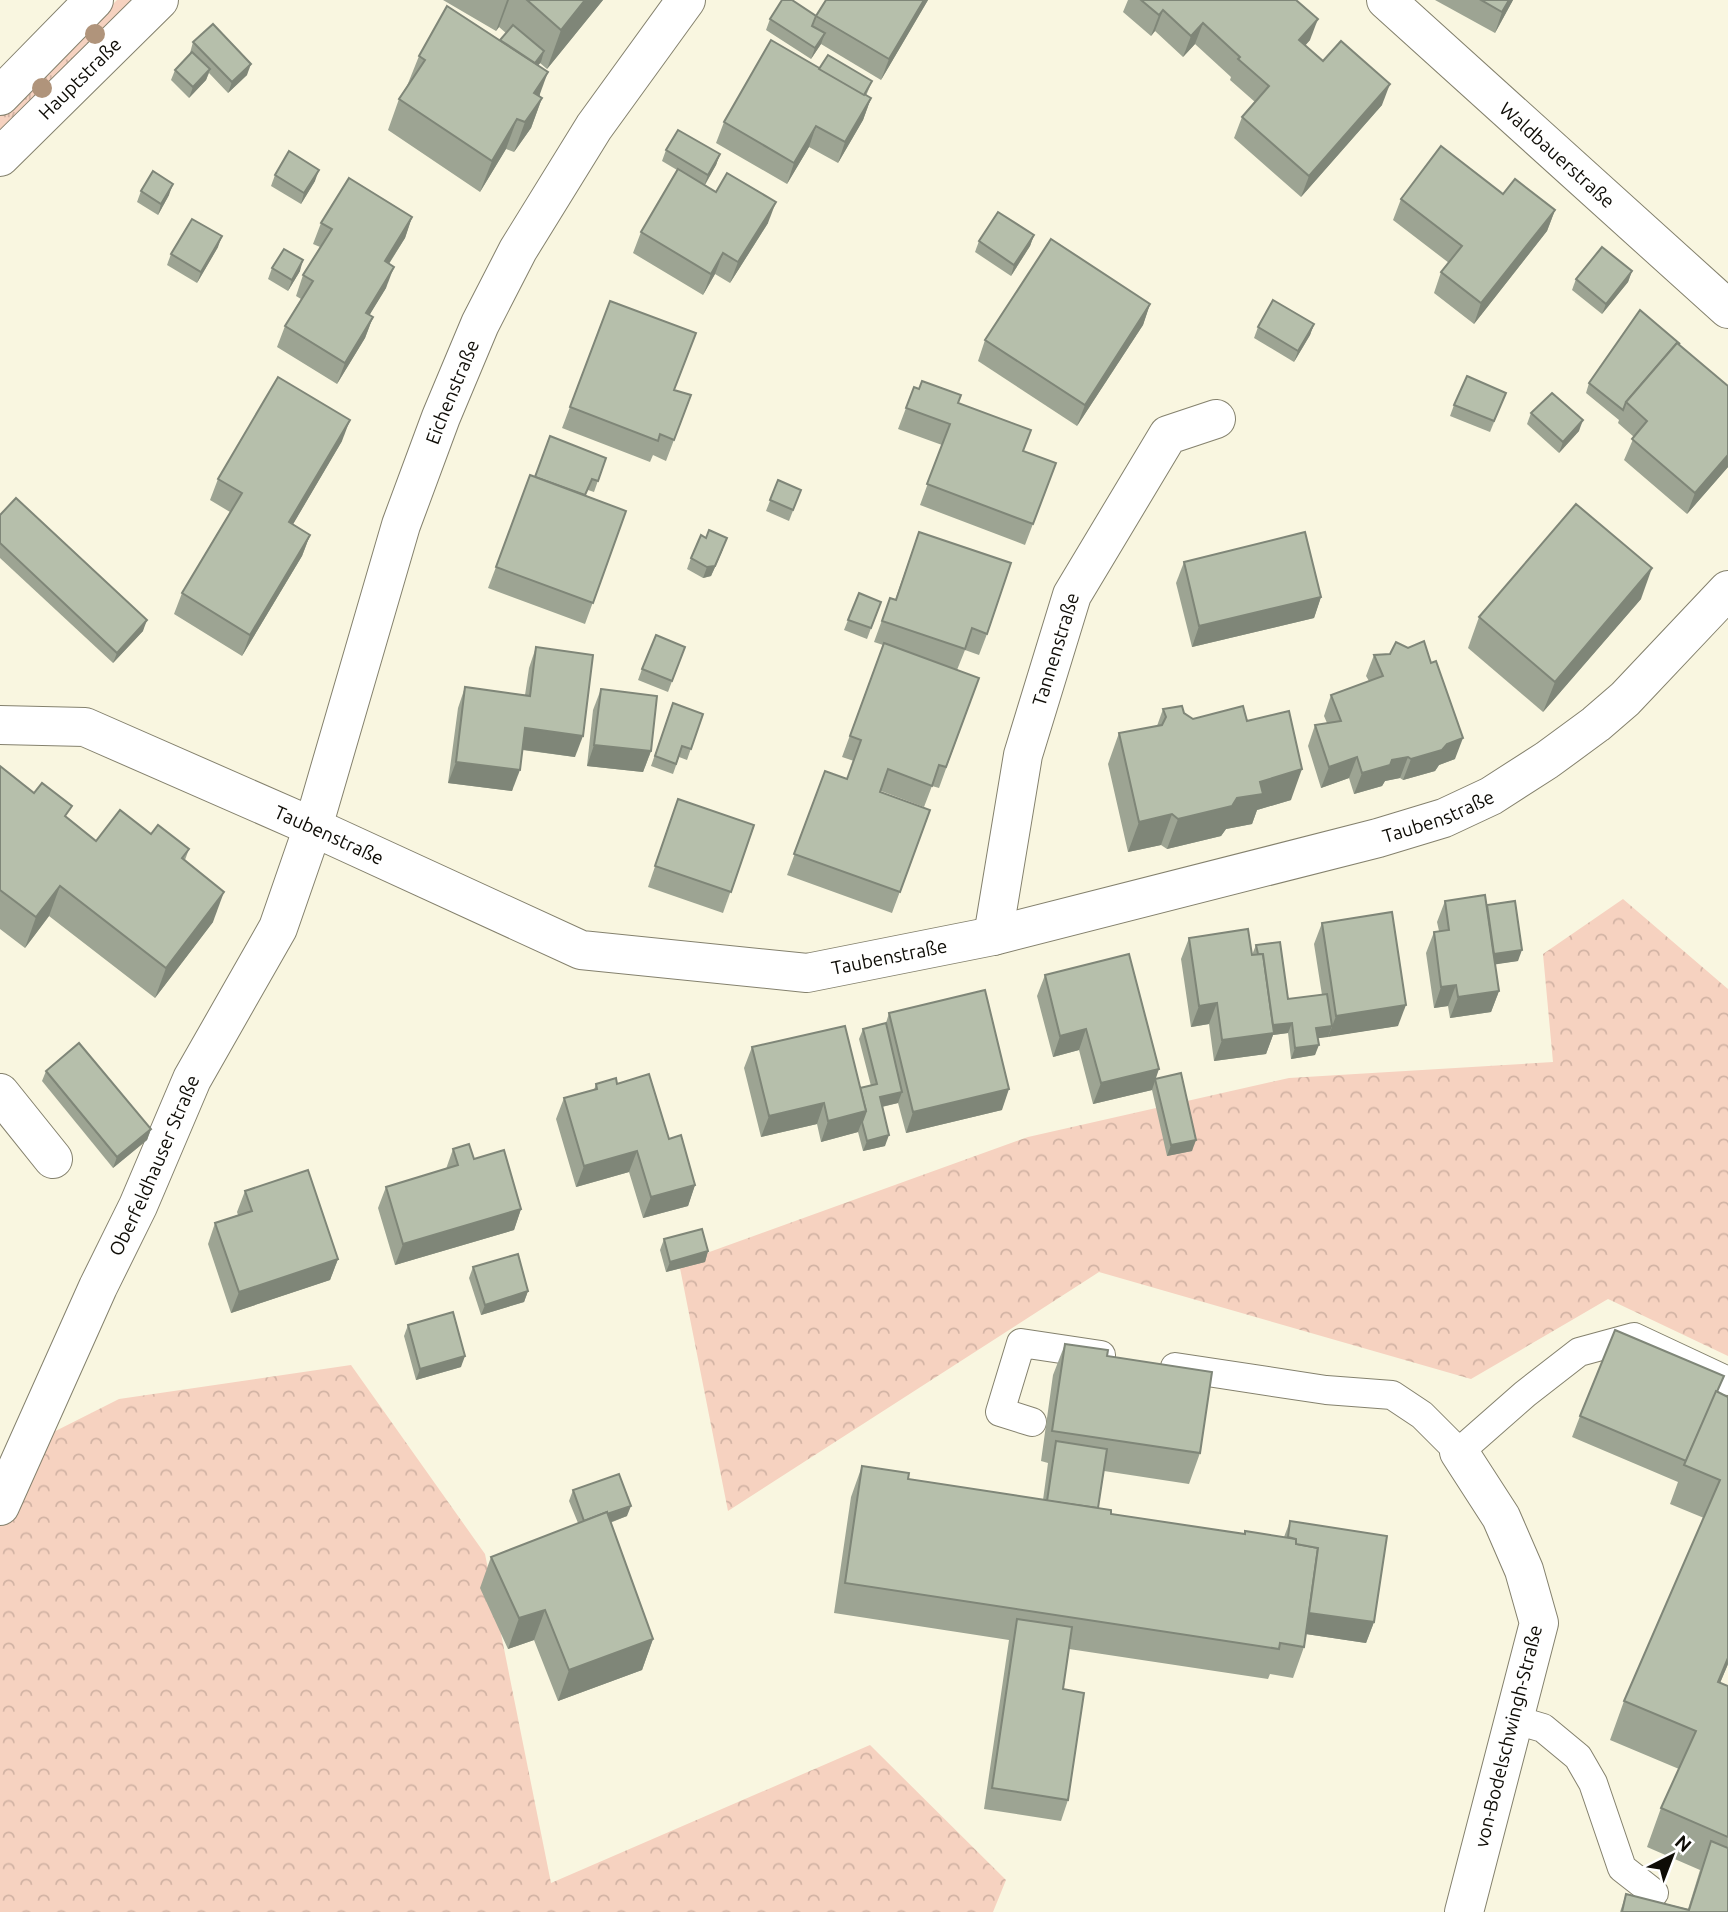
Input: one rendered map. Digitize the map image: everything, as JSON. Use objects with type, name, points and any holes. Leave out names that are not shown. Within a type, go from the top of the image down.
[{"type":"street","points":[[0,96],[94,0]]},
{"type":"street","name":"Hauptstraße","points":[[0,157],[159,0]]},
{"type":"street","name":"Eichenstraße","points":[[313,827],[401,525],[441,417],[480,324],[518,250],[594,127],[686,0]]},
{"type":"street","name":"Waldbauerstraße","points":[[1386,0],[1728,309]]},
{"type":"street","name":"Tannenstraße","points":[[993,936],[1023,755],[1073,595],[1168,435],[1216,418]]},
{"type":"street","name":"Taubenstraße","points":[[0,725],[85,727],[313,827],[581,950],[807,973],[993,936],[1378,838],[1444,818],[1479,802],[1547,760],[1596,724],[1625,699],[1728,590]]},
{"type":"street","name":"Oberfeldhauser Straße","points":[[0,1506],[92,1300],[138,1206],[192,1079],[278,928],[313,827]]},
{"type":"street","points":[[0,1093],[53,1159]]},
{"type":"street","name":"von-Bodelschwingh-Straße","points":[[1459,1452],[1501,1517],[1524,1570],[1539,1623],[1464,1912]]},
{"type":"lane","points":[[1032,1422],[1000,1412],[1021,1343],[1326,1390],[1392,1395],[1422,1415],[1459,1452],[1525,1394],[1579,1352],[1634,1337],[1728,1381]]},
{"type":"lane","points":[[1513,1720],[1542,1728],[1578,1757],[1593,1783],[1622,1868],[1654,1894]]},
{"type":"green space","points":[[117,0],[139,0],[0,137],[0,116]]},
{"type":"green space","points":[[1623,899],[1728,989],[1728,1356],[1608,1299],[1471,1379],[1099,1272],[728,1511],[679,1263],[1028,1137],[1289,1078],[1553,1062],[1543,954]]},
{"type":"green space","points":[[351,1365],[485,1554],[551,1883],[870,1745],[1006,1880],[993,1912],[0,1912],[0,1459],[119,1399]]},
{"type":"building","points":[[527,0],[585,0],[561,30]]},
{"type":"building","points":[[782,0],[792,0],[816,16],[812,26],[825,33],[815,48],[770,19]]},
{"type":"building","points":[[826,0],[924,0],[889,59],[816,16]]},
{"type":"building","points":[[1141,0],[1296,0],[1318,19],[1299,40],[1323,61],[1341,41],[1390,84],[1309,176],[1242,117],[1269,86],[1203,23],[1191,36],[1163,10],[1159,15]]},
{"type":"building","points":[[1481,0],[1509,0],[1502,12]]},
{"type":"building","points":[[447,6],[548,72],[534,93],[542,98],[525,122],[517,119],[492,161],[399,99],[425,60],[419,56]]},
{"type":"building","points":[[213,24],[251,64],[232,82],[193,42]]},
{"type":"building","points":[[513,25],[544,51],[535,63],[500,40]]},
{"type":"building","points":[[771,40],[871,98],[845,142],[816,126],[794,163],[724,122]]},
{"type":"building","points":[[192,52],[210,69],[193,87],[175,70]]},
{"type":"building","points":[[828,55],[872,81],[864,95],[819,69]]},
{"type":"building","points":[[678,130],[720,154],[708,175],[666,150]]},
{"type":"building","points":[[1441,146],[1503,194],[1515,179],[1555,210],[1481,303],[1441,272],[1462,246],[1401,199]]},
{"type":"building","points":[[289,151],[319,170],[304,193],[275,175]]},
{"type":"building","points":[[678,169],[716,192],[727,173],[776,202],[738,262],[723,253],[711,274],[641,232]]},
{"type":"building","points":[[153,171],[173,184],[161,204],[141,191]]},
{"type":"building","points":[[349,178],[412,217],[385,261],[394,267],[366,313],[373,317],[345,363],[285,326],[313,281],[303,275],[332,229],[321,223]]},
{"type":"building","points":[[998,212],[1034,235],[1014,265],[979,241]]},
{"type":"building","points":[[192,219],[222,236],[201,272],[171,254]]},
{"type":"building","points":[[1051,239],[1150,304],[1085,405],[985,340]]},
{"type":"building","points":[[1602,247],[1632,271],[1606,304],[1576,279]]},
{"type":"building","points":[[284,249],[303,260],[292,280],[272,268]]},
{"type":"building","points":[[1273,300],[1314,324],[1298,351],[1258,327]]},
{"type":"building","points":[[610,301],[696,333],[674,390],[691,395],[674,440],[660,434],[658,441],[570,407]]},
{"type":"building","points":[[1640,310],[1680,344],[1677,343],[1626,402],[1623,410],[1589,383]]},
{"type":"building","points":[[1677,343],[1728,386],[1728,455],[1695,493],[1632,439],[1647,421],[1626,402]]},
{"type":"building","points":[[1467,376],[1506,393],[1494,421],[1454,405]]},
{"type":"building","points":[[278,377],[350,420],[289,522],[310,535],[250,635],[182,593],[242,493],[218,479]]},
{"type":"building","points":[[922,381],[961,395],[958,403],[1031,430],[1023,451],[1056,463],[1033,524],[927,484],[950,424],[906,408],[914,387],[919,389]]},
{"type":"building","points":[[1552,393],[1583,420],[1563,442],[1531,413]]},
{"type":"building","points":[[550,436],[606,458],[598,481],[592,479],[585,495],[535,477]]},
{"type":"building","points":[[530,475],[626,511],[593,603],[496,567]]},
{"type":"building","points":[[778,480],[801,490],[793,510],[770,500]]},
{"type":"building","points":[[16,498],[147,620],[117,653],[0,543],[0,515]]},
{"type":"building","points":[[1576,504],[1652,568],[1555,682],[1479,617]]},
{"type":"building","points":[[709,530],[727,538],[715,566],[707,567],[691,558],[701,535],[706,538]]},
{"type":"building","points":[[919,532],[1011,563],[987,634],[972,628],[965,649],[882,621],[890,598],[896,600]]},
{"type":"building","points":[[1305,532],[1321,597],[1199,626],[1184,562]]},
{"type":"building","points":[[859,593],[881,602],[871,628],[848,620]]},
{"type":"building","points":[[656,635],[685,647],[672,681],[642,669]]},
{"type":"building","points":[[1424,641],[1431,663],[1436,661],[1463,738],[1447,744],[1442,750],[1411,759],[1408,757],[1392,760],[1390,765],[1362,773],[1357,757],[1329,767],[1315,725],[1341,721],[1331,695],[1383,676],[1374,655],[1390,654],[1396,642],[1408,648]]},
{"type":"building","points":[[884,643],[979,678],[946,767],[939,765],[932,786],[888,769],[880,792],[930,810],[900,892],[794,854],[825,771],[847,779],[861,740],[850,736]]},
{"type":"building","points":[[536,647],[593,655],[583,736],[525,728],[520,770],[456,762],[465,687],[530,696]]},
{"type":"building","points":[[601,689],[657,696],[651,751],[594,745]]},
{"type":"building","points":[[673,703],[703,714],[691,749],[682,746],[676,764],[655,756]]},
{"type":"building","points":[[1182,706],[1184,713],[1193,719],[1243,706],[1247,721],[1289,711],[1302,769],[1260,782],[1263,794],[1237,798],[1232,806],[1178,819],[1172,814],[1139,822],[1119,733],[1162,725],[1166,717],[1163,709]]},
{"type":"building","points":[[0,766],[34,793],[42,783],[72,806],[65,816],[96,841],[120,810],[151,834],[158,825],[189,849],[182,858],[224,892],[166,968],[60,886],[36,917],[0,890]]},
{"type":"building","points":[[678,799],[754,825],[731,892],[655,866]]},
{"type":"building","points":[[1485,895],[1499,991],[1458,997],[1456,985],[1441,987],[1434,932],[1449,930],[1445,901]]},
{"type":"building","points":[[1515,901],[1522,950],[1494,954],[1487,905]]},
{"type":"building","points":[[1392,912],[1406,1005],[1336,1016],[1322,923]]},
{"type":"building","points":[[1248,929],[1252,955],[1263,954],[1274,1033],[1222,1040],[1217,1003],[1199,1006],[1189,938]]},
{"type":"building","points":[[1280,942],[1288,999],[1327,994],[1332,1026],[1316,1028],[1319,1045],[1295,1048],[1292,1023],[1273,1025],[1263,954],[1258,954],[1256,945]]},
{"type":"building","points":[[1129,954],[1159,1069],[1101,1083],[1086,1029],[1060,1036],[1045,975]]},
{"type":"building","points":[[985,990],[1009,1089],[913,1112],[889,1013]]},
{"type":"building","points":[[886,1023],[902,1092],[880,1097],[889,1135],[867,1141],[862,1122],[866,1111],[860,1088],[877,1084],[863,1029]]},
{"type":"building","points":[[845,1026],[866,1111],[828,1121],[824,1103],[769,1116],[752,1047]]},
{"type":"building","points":[[79,1043],[151,1129],[117,1157],[46,1071]]},
{"type":"building","points":[[1181,1073],[1196,1140],[1171,1145],[1155,1079]]},
{"type":"building","points":[[649,1074],[669,1139],[681,1135],[695,1185],[651,1197],[637,1151],[584,1166],[564,1098],[597,1089],[596,1084],[616,1078],[617,1084]]},
{"type":"building","points":[[469,1144],[474,1159],[504,1150],[521,1209],[403,1244],[386,1187],[458,1165],[453,1149]]},
{"type":"building","points":[[308,1170],[338,1259],[239,1292],[215,1223],[252,1211],[245,1191]]},
{"type":"building","points":[[702,1229],[708,1251],[670,1262],[664,1239]]},
{"type":"building","points":[[518,1254],[528,1291],[485,1305],[473,1267]]},
{"type":"building","points":[[453,1312],[465,1356],[420,1369],[408,1325]]},
{"type":"building","points":[[1615,1330],[1724,1376],[1686,1461],[1580,1416]]},
{"type":"building","points":[[1065,1344],[1108,1350],[1107,1356],[1212,1372],[1200,1453],[1052,1431]]},
{"type":"building","points":[[1716,1391],[1728,1397],[1728,1658],[1718,1682],[1728,1686],[1728,1837],[1661,1808],[1696,1731],[1624,1701],[1720,1480],[1684,1465]]},
{"type":"building","points":[[1056,1441],[1107,1449],[1098,1508],[1047,1501]]},
{"type":"building","points":[[862,1466],[909,1473],[908,1479],[1111,1510],[1111,1514],[1296,1539],[1296,1544],[1318,1548],[1304,1647],[1280,1643],[1279,1649],[845,1583]]},
{"type":"building","points":[[619,1474],[631,1506],[584,1521],[573,1490]]},
{"type":"building","points":[[607,1512],[653,1639],[569,1670],[545,1610],[519,1618],[491,1557]]},
{"type":"building","points":[[1290,1521],[1387,1536],[1374,1622],[1309,1613],[1318,1548],[1296,1544],[1296,1539],[1288,1537]]},
{"type":"building","points":[[1017,1619],[1072,1627],[1063,1689],[1084,1693],[1068,1800],[992,1788]]},
{"type":"building","points":[[1711,1841],[1728,1848],[1728,1912],[1622,1912],[1626,1894],[1689,1910]]}]
